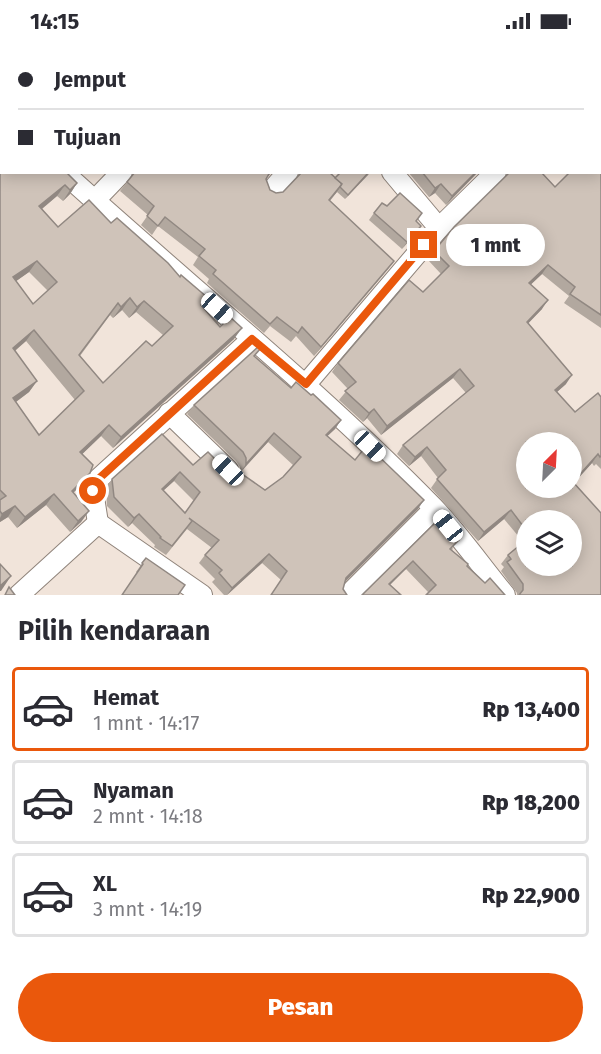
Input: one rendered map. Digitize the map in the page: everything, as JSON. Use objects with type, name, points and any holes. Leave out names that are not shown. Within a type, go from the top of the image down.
[{"type":"street","points":[[65,174],[306,384],[434,509],[505,595]]},
{"type":"street","points":[[95,200],[120,174]]},
{"type":"street","points":[[272,190],[286,174]]},
{"type":"street","points":[[395,174],[439,228]]},
{"type":"street","points":[[306,384],[439,228],[494,174]]},
{"type":"street","points":[[202,595],[98,523],[93,491],[95,482],[252,339]]},
{"type":"street","points":[[169,413],[228,470]]},
{"type":"street","points":[[348,595],[434,509]]},
{"type":"street","points":[[19,595],[98,523]]},
{"type":"building","points":[[0,174],[68,174],[77,183],[70,190],[65,185],[39,206],[58,227],[89,200],[111,223],[117,218],[168,263],[180,277],[181,275],[208,298],[201,305],[220,327],[230,317],[242,328],[121,437],[109,425],[80,452],[93,465],[90,473],[72,491],[89,511],[78,521],[54,494],[25,517],[15,506],[2,514],[0,500],[6,496],[0,490]],"holes":[[[37,261],[57,282],[33,304],[13,277]],[[130,298],[137,307],[144,301],[173,326],[152,346],[146,341],[103,383],[79,355],[118,303],[121,307]],[[34,330],[84,391],[39,435],[13,398],[37,381],[13,348]]]},
{"type":"building","points":[[133,174],[269,174],[266,179],[270,190],[276,193],[283,192],[300,174],[331,174],[342,184],[329,200],[394,261],[321,347],[302,327],[298,333],[277,317],[270,324],[213,274],[216,270],[199,256],[205,249],[165,217],[158,226],[147,216],[154,206],[127,182]]},
{"type":"building","points":[[339,174],[367,174],[348,195],[340,187],[342,184],[335,178]]},
{"type":"building","points":[[424,174],[474,174],[452,196],[441,184],[435,188]]},
{"type":"building","points":[[508,174],[543,174],[555,187],[568,174],[601,174],[601,315],[570,294],[575,287],[548,265],[529,283],[548,300],[527,322],[572,375],[555,390],[575,412],[598,393],[601,397],[601,456],[598,454],[582,472],[582,432],[516,432],[516,498],[582,498],[582,492],[601,513],[601,595],[519,595],[523,590],[523,584],[517,576],[582,576],[582,510],[516,510],[516,517],[511,510],[484,532],[437,479],[446,470],[427,447],[415,457],[403,445],[474,386],[460,369],[387,426],[374,409],[369,413],[345,391],[356,382],[338,363],[409,280],[423,292],[449,266],[434,251],[454,227]]},
{"type":"building","points":[[400,193],[422,213],[416,221],[421,226],[407,242],[374,213],[382,203],[387,206]]},
{"type":"building","points":[[259,346],[261,348],[254,356],[291,388],[296,382],[311,395],[313,394],[341,420],[326,435],[355,460],[367,445],[424,500],[346,578],[343,589],[347,595],[271,595],[287,571],[269,554],[232,588],[219,573],[222,570],[205,555],[219,540],[189,518],[192,521],[172,546],[160,538],[139,514],[134,518],[114,497],[112,479],[162,434],[193,465],[208,452],[226,470],[232,473],[239,472],[265,490],[283,477],[301,457],[274,433],[246,464],[243,452],[194,405]],"holes":[[[180,472],[200,492],[185,513],[162,489]]]},
{"type":"building","points":[[435,523],[447,533],[451,529],[459,540],[450,549],[485,583],[490,578],[505,595],[426,595],[436,585],[413,561],[389,584],[401,595],[362,595]]},
{"type":"building","points":[[516,548],[516,574],[507,562],[511,559],[508,555]]},
{"type":"building","points":[[146,558],[185,585],[178,595],[122,595]]},
{"type":"building","points":[[0,564],[11,576],[0,586]]},
{"type":"building","points":[[9,587],[15,595],[5,595]]},
{"type":"route","points":[[93,491],[95,482],[252,339],[306,384],[424,245]]}]
